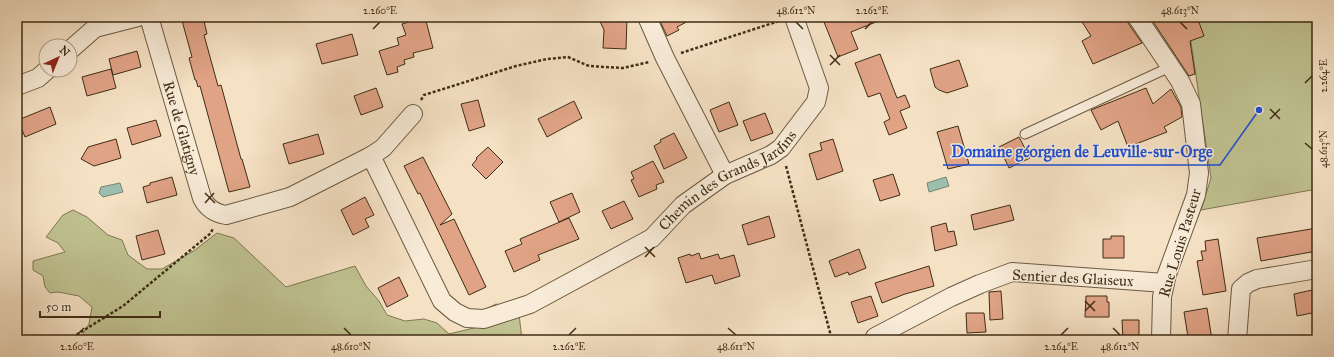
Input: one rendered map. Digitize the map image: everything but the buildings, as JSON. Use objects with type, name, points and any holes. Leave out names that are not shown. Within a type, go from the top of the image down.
[{"type":"street","points":[[78,43],[95,28],[138,17]]},
{"type":"street","name":"Rue de Glatigny","points":[[149,17],[202,198],[206,205],[218,214]]},
{"type":"street","points":[[647,17],[665,58],[725,176]]},
{"type":"street","name":"Rue Louis Pasteur","points":[[1137,17],[1180,81],[1191,104],[1199,173],[1196,195],[1165,283],[1162,297],[1161,340]]},
{"type":"street","name":"Chemin des Grands Jardins","points":[[370,156],[442,301],[455,312],[467,318],[484,319],[530,304],[652,238],[683,205],[725,176],[770,155],[781,148],[816,102],[819,88],[789,18]]},
{"type":"street","points":[[17,86],[38,78]]},
{"type":"street","points":[[218,214],[226,215],[290,196],[370,156],[383,148],[413,114]]},
{"type":"street","points":[[1236,340],[1241,290],[1248,283],[1257,279],[1317,269]]},
{"type":"street","name":"Sentier des Glaiseux","points":[[874,337],[951,297],[1012,272],[1165,283]]},
{"type":"lane","points":[[1025,134],[1170,66]]},
{"type":"path","points":[[413,114],[424,95],[516,66],[547,59],[568,57],[589,66],[623,68],[665,58],[789,18]]},
{"type":"path","points":[[781,148],[832,340]]},
{"type":"path","points":[[68,340],[123,306],[211,233],[218,214]]},
{"type":"green space","points":[[1181,17],[1317,17],[1317,189],[1201,210],[1211,178],[1191,42]]},
{"type":"green space","points":[[73,210],[87,217],[108,235],[122,240],[128,255],[147,269],[162,269],[195,250],[217,233],[234,238],[286,287],[355,266],[366,286],[379,301],[387,315],[405,321],[424,319],[437,323],[449,334],[474,328],[484,310],[496,304],[511,307],[519,314],[522,340],[79,340],[89,324],[92,307],[79,296],[58,292],[50,293],[45,287],[43,276],[33,270],[33,261],[65,252],[58,243],[46,237],[63,215]]},
{"type":"shaded area","points":[[946,177],[949,186],[929,192],[927,183]]},
{"type":"shaded area","points":[[120,183],[123,192],[103,197],[99,193],[101,187]]},
{"type":"place","name":"Domaine géorgien de Leuville-sur-Orge","points":[[1259,110]]}]
